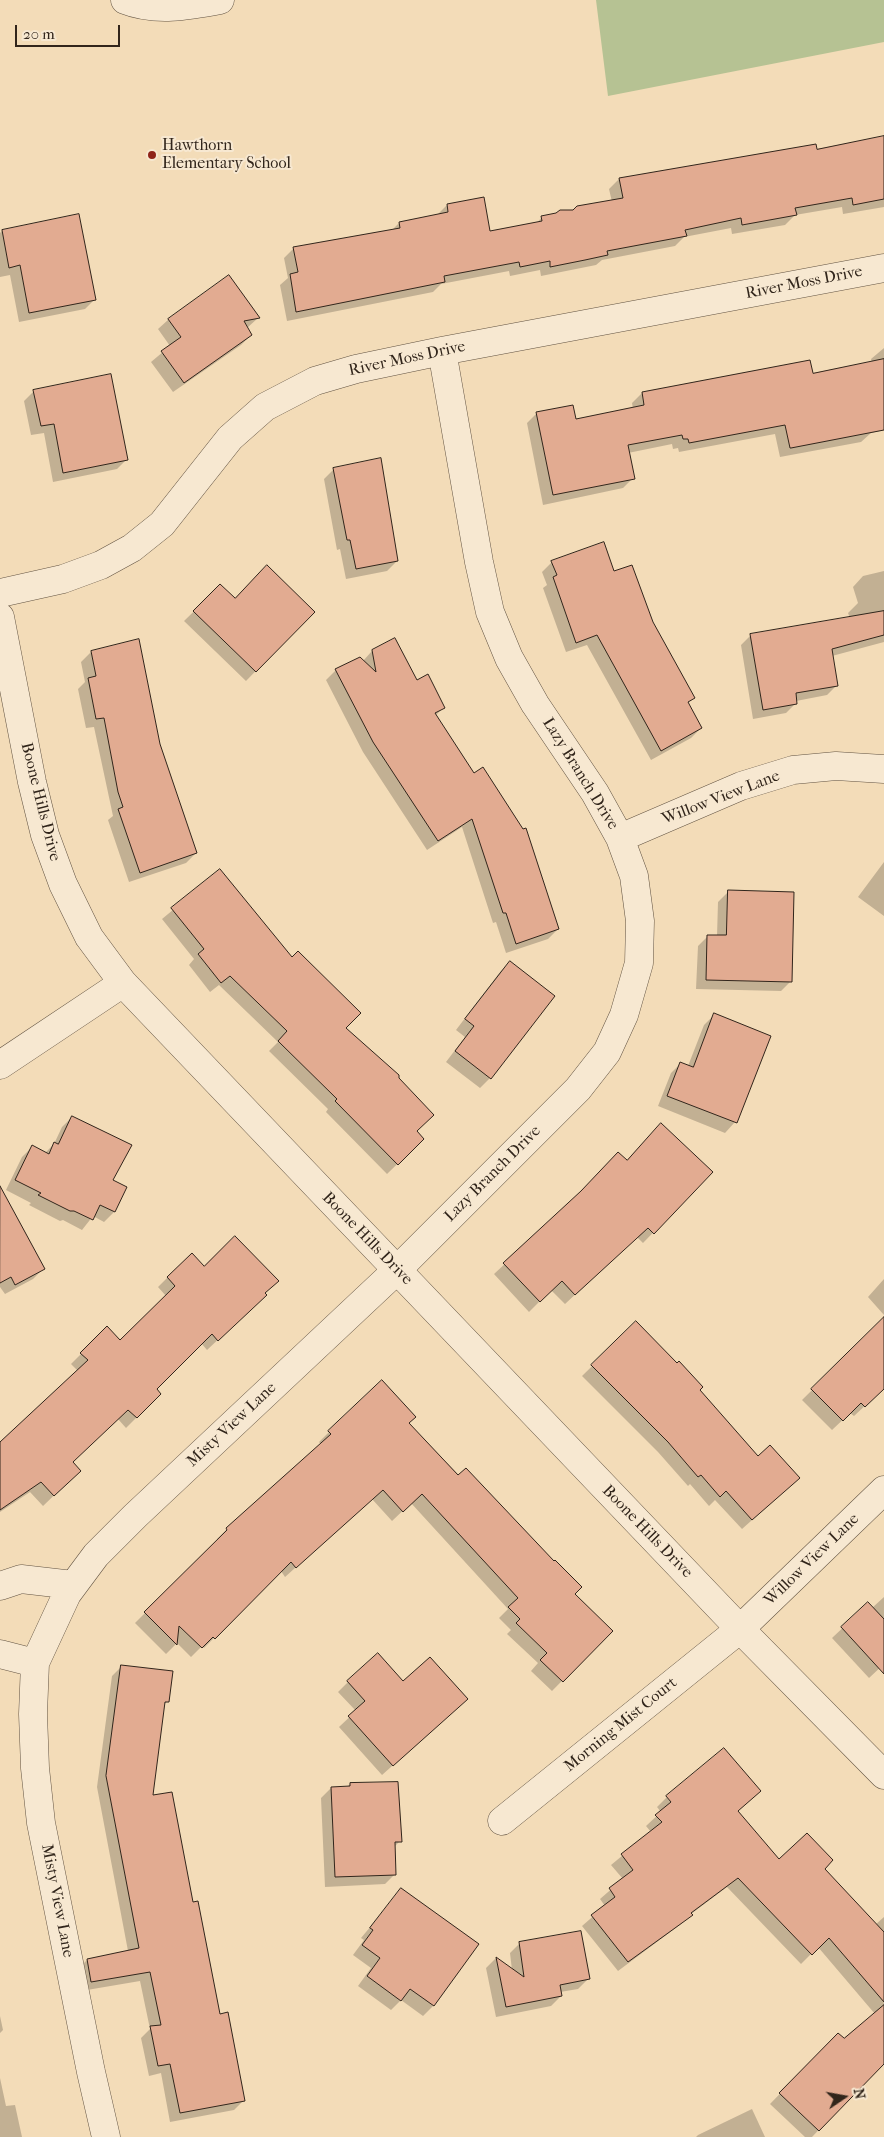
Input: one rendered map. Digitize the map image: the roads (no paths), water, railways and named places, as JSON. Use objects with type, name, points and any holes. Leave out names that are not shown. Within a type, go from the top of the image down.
[{"type":"street","points":[[125,0],[141,6],[190,6],[220,0]]},
{"type":"street","name":"River Moss Drive","points":[[0,593],[63,579],[102,564],[132,548],[162,524],[230,438],[265,407],[315,381],[356,369],[442,351],[884,268]]},
{"type":"street","name":"Lazy Branch Drive","points":[[397,1270],[578,1090],[607,1052],[624,1015],[639,963],[640,921],[634,876],[620,838],[565,745],[535,704],[509,658],[490,612],[479,562],[442,351]]},
{"type":"street","name":"Boone Hills Drive","points":[[0,617],[32,782],[45,835],[63,884],[89,937],[123,983],[740,1629],[884,1775]]},
{"type":"street","name":"Willow View Lane","points":[[620,838],[741,786],[793,770],[836,766],[884,769]]},
{"type":"street","points":[[0,1065],[123,983]]},
{"type":"street","name":"Misty View Lane","points":[[106,2137],[91,2072],[42,1823],[35,1768],[33,1714],[35,1663],[67,1594],[96,1555],[135,1516],[397,1270]]},
{"type":"street","name":"Willow View Lane","points":[[740,1629],[884,1490]]},
{"type":"street","points":[[0,1586],[21,1579],[74,1585]]},
{"type":"street","name":"Morning Mist Court","points":[[502,1821],[740,1629]]},
{"type":"street","points":[[0,1654],[35,1663]]},
{"type":"place","name":"Hawthorn Elementary School","points":[[152,155]]}]
